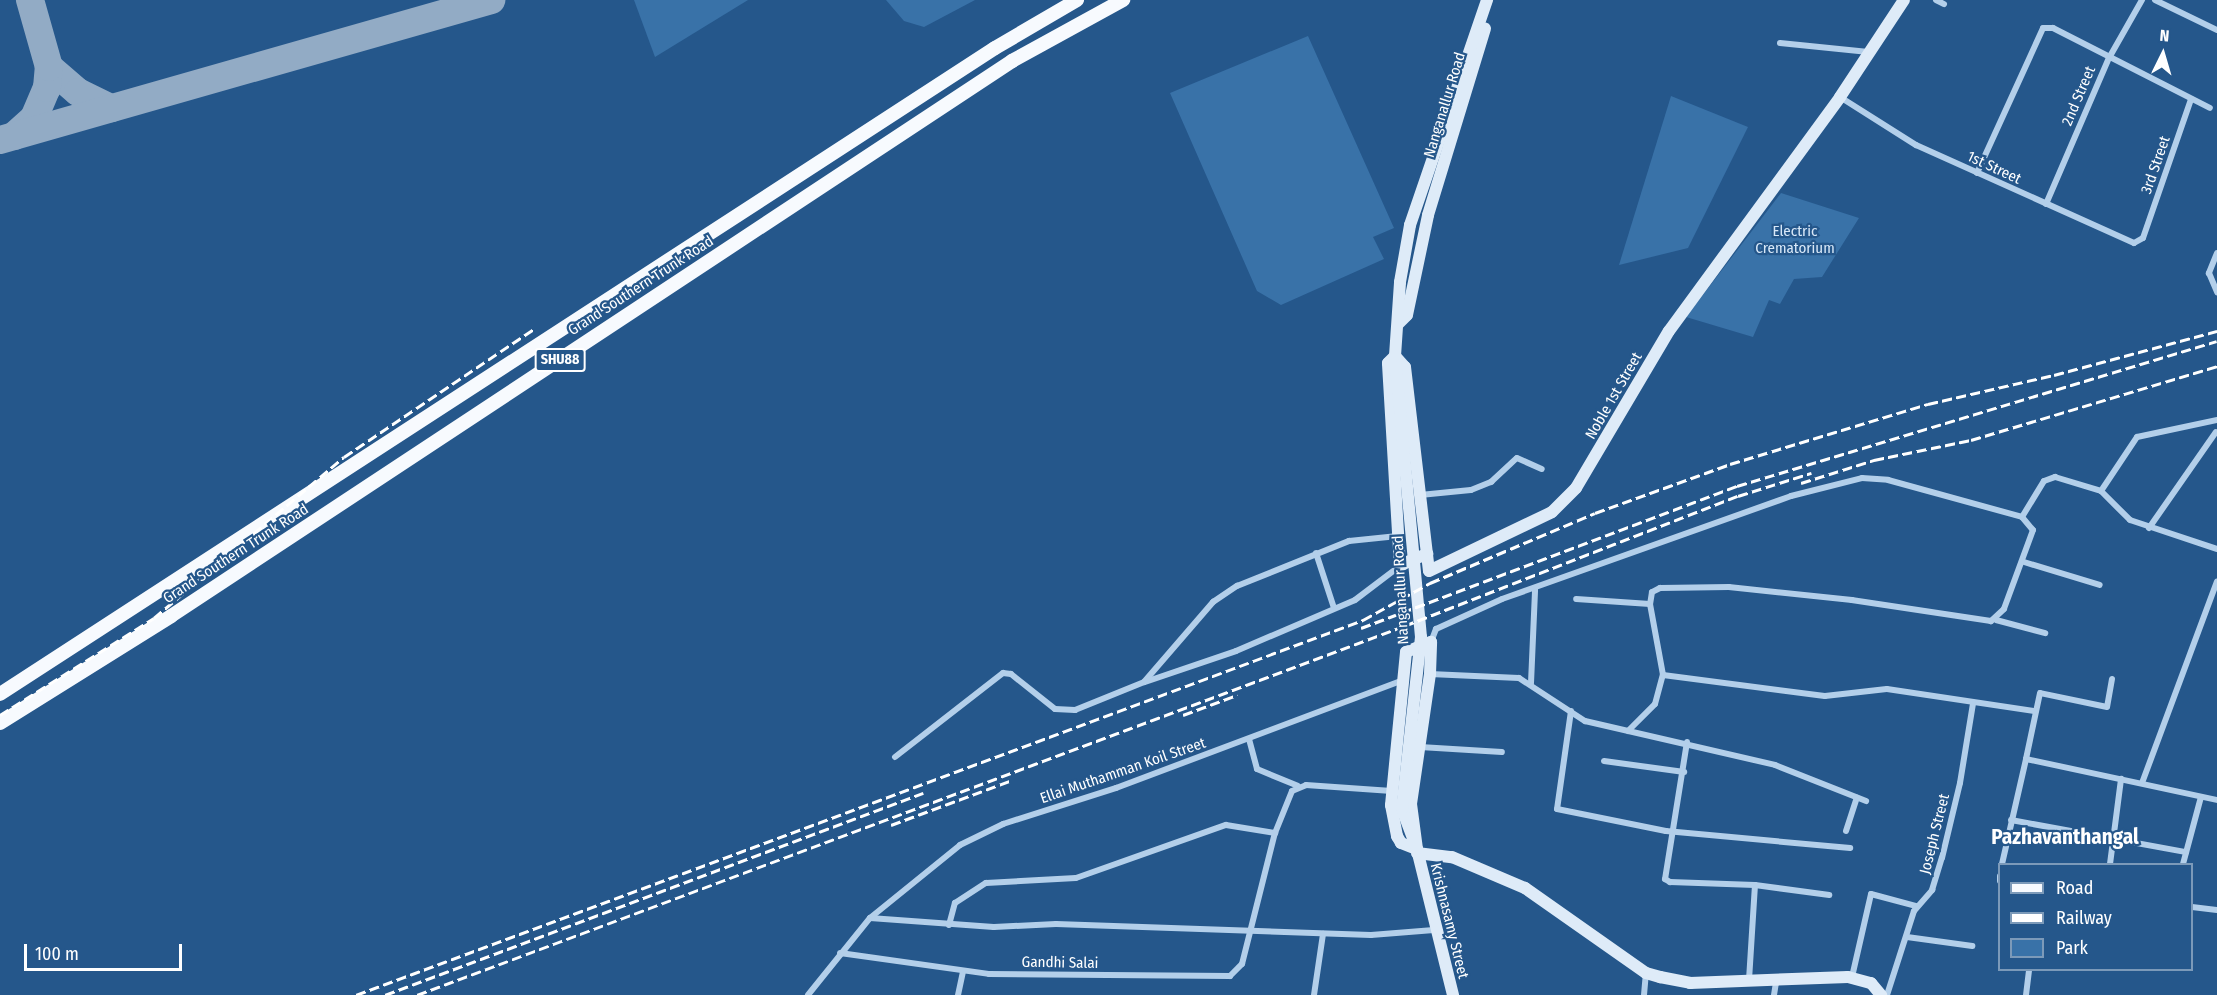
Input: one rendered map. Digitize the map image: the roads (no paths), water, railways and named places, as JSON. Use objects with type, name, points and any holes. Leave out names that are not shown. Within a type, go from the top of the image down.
[{"type":"main road","name":"Grand Southern Trunk Road","points":[[0,694],[987,53],[1077,0]]},
{"type":"main road","name":"Grand Southern Trunk Road","points":[[0,723],[171,616],[1012,61],[1123,0]]},
{"type":"street","name":"Nanganallur Road","points":[[1483,22],[1487,0]]},
{"type":"street","name":"Nanganallur Road","points":[[1417,851],[1405,824],[1402,801],[1421,637],[1395,356],[1401,282],[1410,225],[1483,22],[1495,0]]},
{"type":"street","name":"Noble 1st Street","points":[[1427,554],[1429,571],[1533,522],[1568,499],[1669,331],[1840,97],[1904,0]]},
{"type":"street","points":[[1936,0],[1944,4]]},
{"type":"street","name":"2nd Street","points":[[2046,204],[2109,58],[2142,0]]},
{"type":"street","points":[[2155,0],[2217,30]]},
{"type":"street","points":[[1977,173],[2039,31],[2053,28],[2210,108]]},
{"type":"street","points":[[1780,43],[1870,52]]},
{"type":"street","name":"1st Street","points":[[1840,97],[1916,145],[2134,243],[2143,238]]},
{"type":"street","name":"3rd Street","points":[[2143,238],[2191,99]]},
{"type":"street","points":[[2217,253],[2209,273],[2217,292]]},
{"type":"street","points":[[2209,273],[2217,271]]},
{"type":"street","points":[[895,757],[1003,673],[1011,674],[1062,711],[1075,710],[1144,682],[1236,651],[1355,600],[1404,564],[1427,554],[1405,367],[1395,356],[1388,363],[1398,536],[1404,564]]},
{"type":"street","points":[[2101,491],[2137,437],[2216,420],[2216,433],[2149,528]]},
{"type":"street","points":[[1420,495],[1471,490],[1491,482],[1517,458],[1542,470]]},
{"type":"street","points":[[2022,517],[2050,476],[2101,491],[2117,511],[2149,528],[2217,549]]},
{"type":"street","points":[[1417,851],[1412,804],[1430,674],[1431,642],[1436,629],[1502,599],[1535,590],[1780,500],[1862,478],[1888,480],[2022,517],[2033,530],[2024,562],[1996,620]]},
{"type":"street","points":[[1144,682],[1180,637],[1223,594],[1350,541],[1398,536]]},
{"type":"street","points":[[1316,554],[1335,608]]},
{"type":"street","points":[[2024,562],[2100,585]]},
{"type":"street","points":[[2142,783],[2217,581]]},
{"type":"street","points":[[1628,731],[1655,704],[1663,675],[1650,604],[1652,592],[1660,588],[1729,587],[1996,620],[2045,633]]},
{"type":"street","points":[[1531,683],[1535,590]]},
{"type":"street","points":[[1576,599],[1650,604]]},
{"type":"street","points":[[1431,642],[1406,652],[1392,791],[1392,815],[1397,836],[1417,851],[1452,857],[1525,888],[1646,973],[1690,983],[1776,982],[1852,977],[1870,983],[1881,995]]},
{"type":"street","points":[[1430,674],[1508,677],[1531,683],[1585,721],[1687,742],[1775,765],[1866,801]]},
{"type":"street","points":[[1663,675],[1825,696],[1887,689],[1972,704],[2035,711]]},
{"type":"street","points":[[2002,863],[2040,693],[2107,706],[2112,679]]},
{"type":"street","name":"Ellai Muthamman Koil Street","points":[[808,995],[870,918],[934,862],[995,828],[1249,739],[1404,680]]},
{"type":"street","name":"Joseph Street","points":[[1887,995],[1917,906],[1932,890],[1942,858],[1960,783],[1972,704]]},
{"type":"street","points":[[1571,711],[1557,809],[1673,830],[1850,848]]},
{"type":"street","points":[[1249,739],[1257,769],[1298,786],[1392,791]]},
{"type":"street","points":[[1687,742],[1665,879],[1670,882],[1755,885],[1829,895]]},
{"type":"street","points":[[1420,747],[1502,752]]},
{"type":"street","points":[[2026,759],[2217,800]]},
{"type":"street","points":[[1604,761],[1684,772]]},
{"type":"street","points":[[2110,863],[2121,779]]},
{"type":"street","name":"Gandhi Salai","points":[[840,953],[963,972],[1230,976],[1242,964],[1252,932],[1275,833],[1288,797],[1298,786]]},
{"type":"street","points":[[2183,863],[2201,797]]},
{"type":"street","points":[[1846,831],[1857,798]]},
{"type":"street","points":[[2011,820],[2186,852]]},
{"type":"street","points":[[949,925],[955,903],[986,883],[1076,878],[1226,825],[1275,833]]},
{"type":"street","name":"Krishnasamy Street","points":[[1417,851],[1434,930],[1452,995]]},
{"type":"street","points":[[1748,982],[1755,885]]},
{"type":"street","points":[[1852,977],[1871,894],[1917,906]]},
{"type":"street","points":[[2193,907],[2217,910]]},
{"type":"street","points":[[870,918],[949,925],[1098,925],[1323,934],[1400,934],[1434,930]]},
{"type":"street","points":[[1314,995],[1323,934]]},
{"type":"street","points":[[1907,937],[1972,946]]},
{"type":"street","points":[[2026,995],[2029,971]]},
{"type":"street","points":[[957,995],[963,972]]},
{"type":"street","points":[[1644,995],[1646,973]]},
{"type":"street","points":[[1774,995],[1776,982]]},
{"type":"railway","points":[[0,715],[154,618],[344,457],[535,328]]},
{"type":"railway","points":[[356,995],[1363,620],[1430,583],[1595,513],[1730,464],[1928,404],[2054,375],[2217,331]]},
{"type":"railway","points":[[1361,628],[1737,486],[2217,341]]},
{"type":"railway","points":[[1801,483],[1874,460],[1971,440],[2217,366]]},
{"type":"railway","points":[[417,995],[1404,626],[1738,496],[1811,473]]},
{"type":"railway","points":[[1183,715],[1237,695]]},
{"type":"railway","points":[[891,825],[1012,780]]},
{"type":"railway","points":[[385,995],[923,793]]},
{"type":"district","name":"Pazhavanthangal","points":[[2065,837]]},
{"type":"park label","name":"Electric Crematorium","points":[[1795,240]]}]
